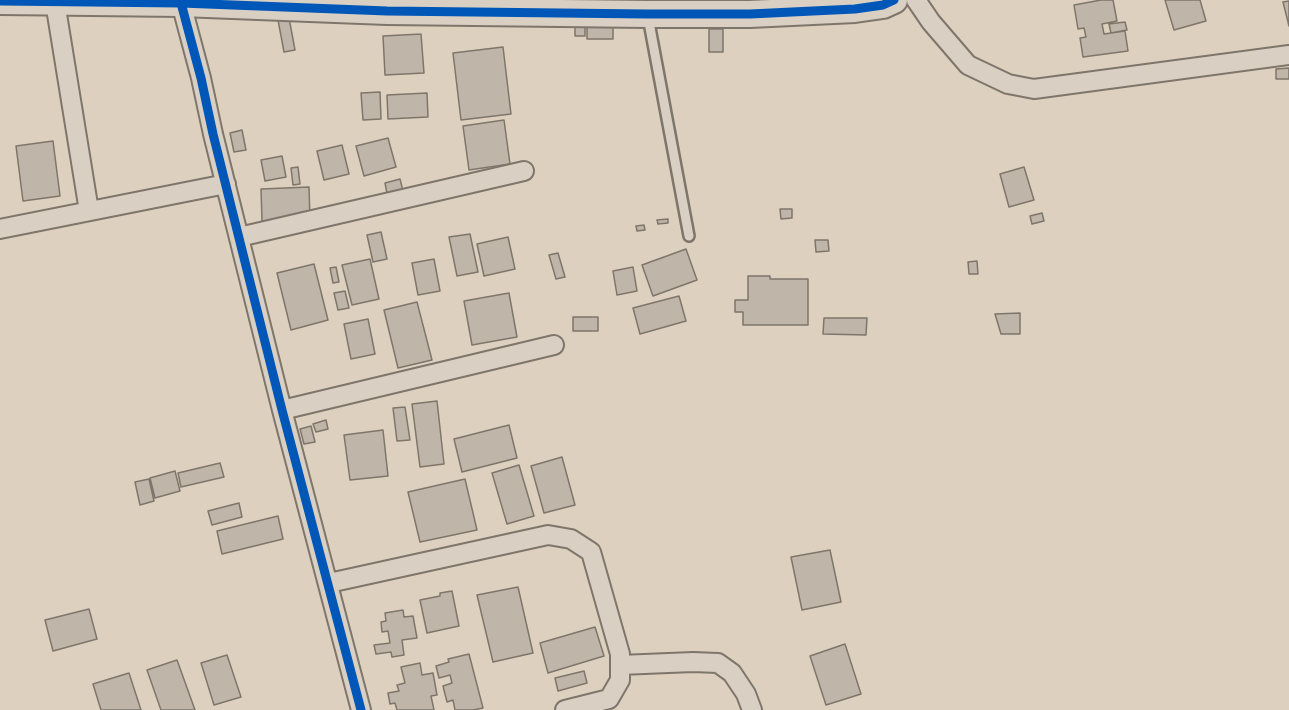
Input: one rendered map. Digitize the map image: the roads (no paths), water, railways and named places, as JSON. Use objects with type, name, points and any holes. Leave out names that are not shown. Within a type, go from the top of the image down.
[{"type":"street","points":[[0,1],[387,5],[647,14],[750,14],[855,9],[883,5],[894,0]]},
{"type":"street","points":[[916,0],[931,22],[968,65],[1008,84],[1034,88],[1289,55]]},
{"type":"street","points":[[55,2],[90,211]]},
{"type":"street","points":[[181,3],[282,410],[361,710]]},
{"type":"street","points":[[239,237],[524,171]]},
{"type":"street","points":[[0,229],[226,184]]},
{"type":"street","points":[[282,410],[554,345]]},
{"type":"street","points":[[329,584],[548,535],[571,539],[591,552],[620,654],[620,680],[609,699],[565,710]]},
{"type":"street","points":[[620,666],[718,663],[732,673],[746,694],[752,710]]},
{"type":"lane","points":[[647,14],[689,236]]}]
